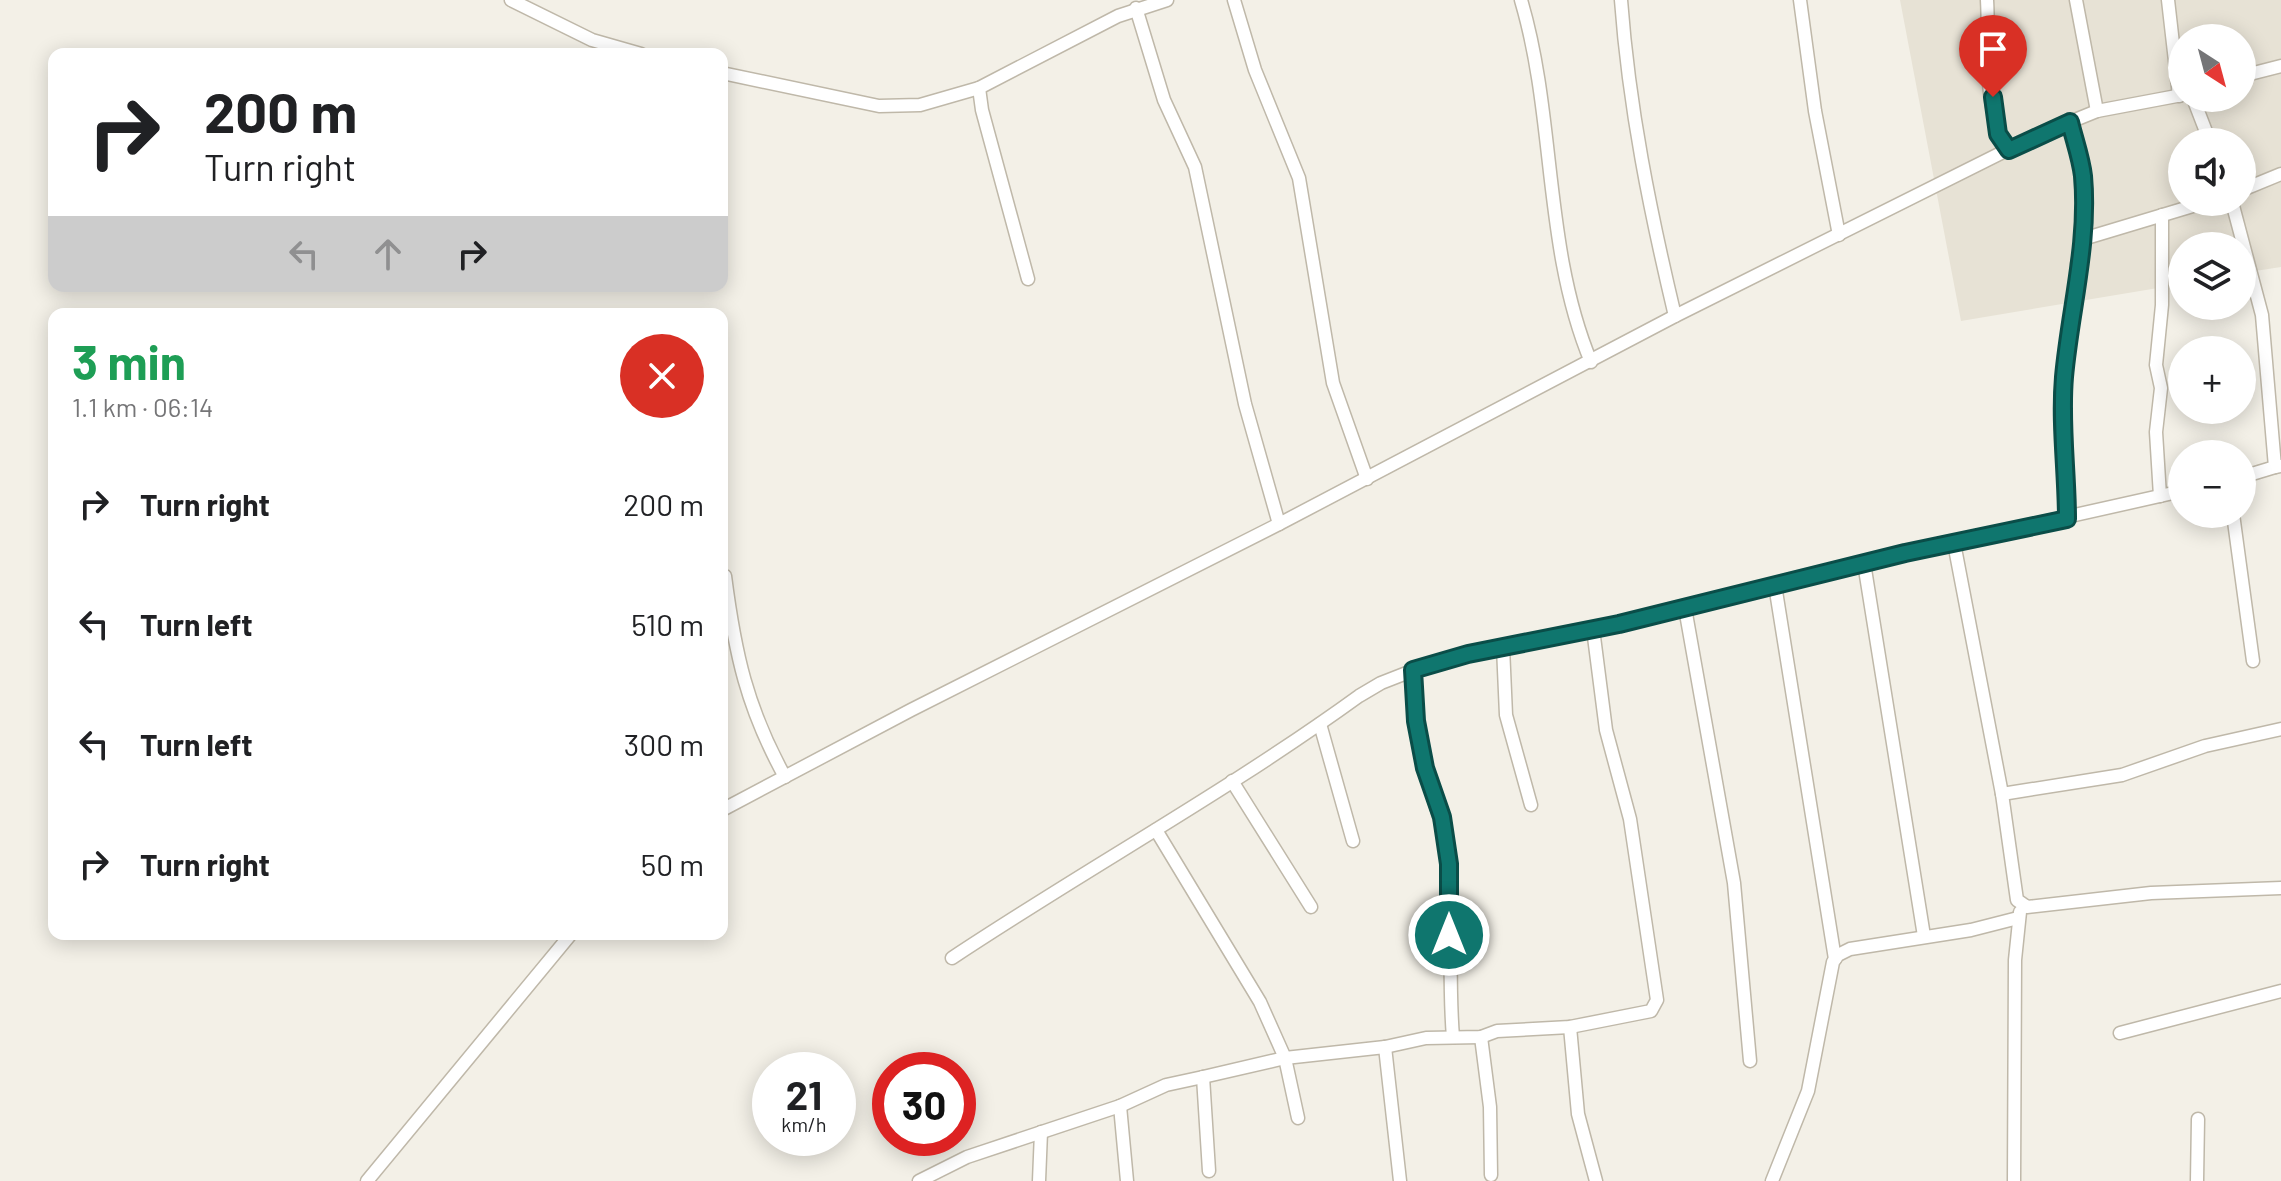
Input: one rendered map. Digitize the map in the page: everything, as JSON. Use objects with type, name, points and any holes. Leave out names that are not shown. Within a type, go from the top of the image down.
[{"type":"street","points":[[511,0],[592,40],[620,48]]},
{"type":"street","points":[[728,74],[879,106],[920,105],[979,88],[1136,8],[1167,0]]},
{"type":"street","points":[[1234,0],[1255,70],[1299,178],[1333,383],[1367,479]]},
{"type":"street","points":[[1521,0],[1535,55],[1567,285],[1591,362]]},
{"type":"street","points":[[1621,0],[1626,63],[1647,199],[1675,316]]},
{"type":"street","points":[[1800,0],[1815,111],[1839,235]]},
{"type":"street","points":[[1987,0],[1988,72],[1998,134],[2009,150]]},
{"type":"street","points":[[2076,0],[2097,111]]},
{"type":"street","points":[[2168,0],[2171,24]]},
{"type":"street","points":[[1136,8],[1164,100],[1195,167],[1245,404],[1279,524]]},
{"type":"street","points":[[2256,72],[2281,66]]},
{"type":"street","points":[[979,88],[982,110],[1028,279]]},
{"type":"street","points":[[728,807],[1367,479],[1675,316],[2009,150],[2097,111],[2168,97]]},
{"type":"street","points":[[2067,519],[2064,377],[2078,289],[2077,264],[2083,239],[2083,174],[2070,122]]},
{"type":"street","points":[[2256,184],[2281,174]]},
{"type":"street","points":[[2083,239],[2168,213]]},
{"type":"street","points":[[2160,496],[2156,432],[2161,388],[2156,365],[2162,305],[2162,215]]},
{"type":"street","points":[[2236,216],[2262,315],[2278,467],[2256,473]]},
{"type":"street","points":[[952,958],[1021,911],[1104,864],[1381,683],[1413,670],[2168,494]]},
{"type":"street","points":[[2235,528],[2253,661]]},
{"type":"street","points":[[1954,543],[2002,794],[2020,912],[2015,960],[2014,1181]]},
{"type":"street","points":[[1864,563],[1924,936]]},
{"type":"street","points":[[1772,1181],[1808,1091],[1835,959],[1775,585]]},
{"type":"street","points":[[728,599],[744,687],[766,742],[785,777]]},
{"type":"street","points":[[1685,608],[1734,883],[1750,1061]]},
{"type":"street","points":[[919,1181],[967,1157],[1120,1106],[1166,1085],[1285,1058],[1385,1047],[1426,1038],[1481,1037],[1497,1031],[1570,1027],[1651,1011],[1657,1000],[1630,819],[1606,730],[1593,629]]},
{"type":"street","points":[[1503,647],[1506,715],[1531,805]]},
{"type":"street","points":[[1413,670],[1416,721],[1423,757],[1442,817],[1449,864],[1453,1037]]},
{"type":"street","points":[[1320,724],[1353,841]]},
{"type":"street","points":[[2002,794],[2122,775],[2205,746],[2281,729]]},
{"type":"street","points":[[1232,781],[1311,907]]},
{"type":"street","points":[[1156,830],[1235,957],[1285,1058],[1298,1118]]},
{"type":"street","points":[[1835,959],[1850,949],[1971,930],[2027,907],[2151,893],[2281,888]]},
{"type":"street","points":[[367,1181],[566,940]]},
{"type":"street","points":[[2120,1033],[2281,991]]},
{"type":"street","points":[[1570,1027],[1578,1114],[1596,1181]]},
{"type":"street","points":[[1481,1037],[1490,1107],[1491,1175]]},
{"type":"street","points":[[1385,1047],[1400,1181]]},
{"type":"street","points":[[1203,1077],[1209,1171]]},
{"type":"street","points":[[1120,1106],[1127,1181]]},
{"type":"street","points":[[2197,1181],[2198,1119]]},
{"type":"street","points":[[1039,1181],[1041,1132]]},
{"type":"shaded area","points":[[1900,0],[2281,0],[2281,267],[2256,271],[2256,232],[2168,232],[2168,286],[1961,321]]},
{"type":"route","points":[[1449,935],[1449,864],[1442,817],[1425,768],[1416,721],[1413,670],[1468,654],[1619,624],[1905,553],[2067,519],[2064,377],[2078,289],[2077,264],[2083,239],[2083,174],[2070,122],[2009,150],[1998,134],[1993,97]]}]
